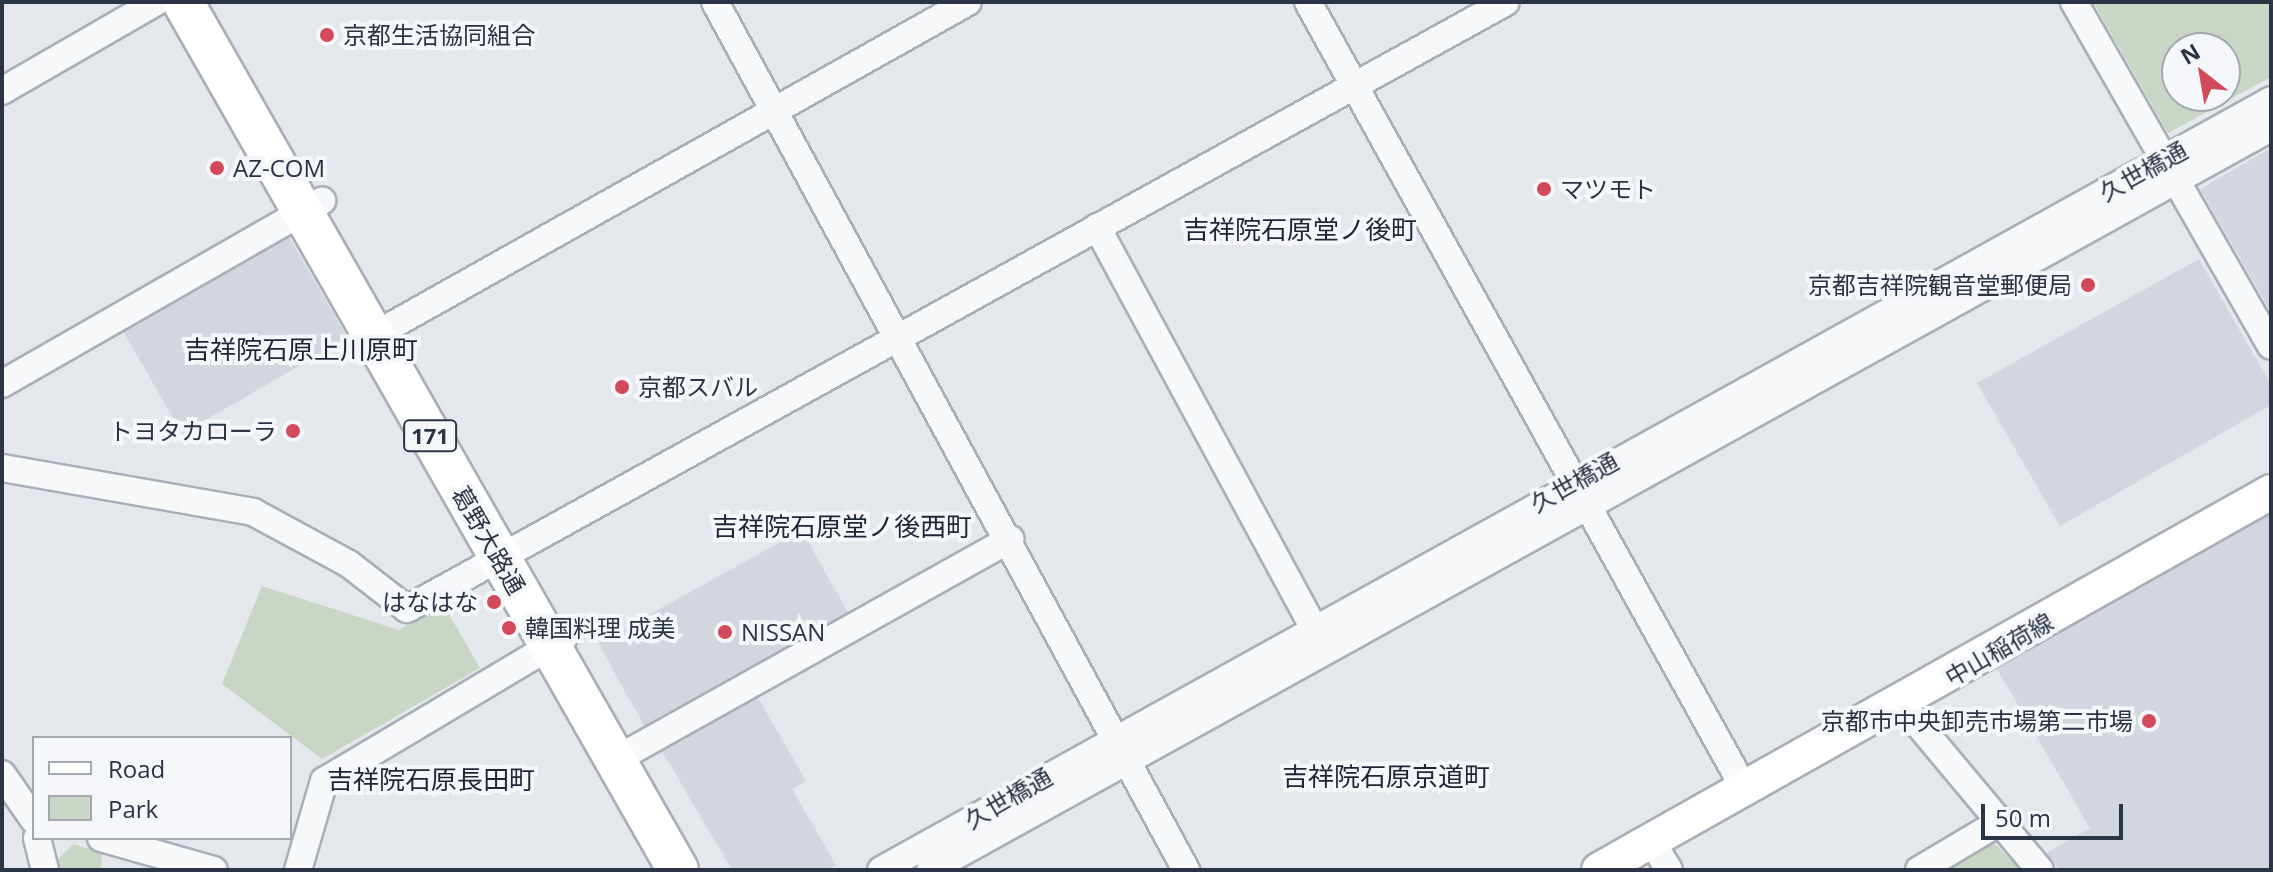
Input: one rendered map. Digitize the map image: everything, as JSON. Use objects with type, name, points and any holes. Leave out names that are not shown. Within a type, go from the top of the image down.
[{"type":"highway","name":"葛野大路通","points":[[183,2],[312,207],[624,755],[702,870]]},
{"type":"highway","name":"葛野大路通","points":[[209,2],[312,207]]},
{"type":"highway","name":"葛野大路通","points":[[624,755],[678,870]]},
{"type":"main road","name":"中山稲荷線","points":[[1599,870],[1744,788],[1902,705],[2271,492]]},
{"type":"street","points":[[2,91],[156,2]]},
{"type":"street","points":[[715,2],[1010,539],[1186,870]]},
{"type":"street","points":[[382,330],[968,2]]},
{"type":"street","points":[[1308,2],[1744,788]]},
{"type":"street","points":[[2,468],[253,512],[349,564],[407,609],[898,335],[1506,2]]},
{"type":"street","points":[[2074,2],[2271,346]]},
{"type":"street","name":"久世橋通","points":[[930,870],[1588,508],[2170,170],[2271,100]]},
{"type":"street","name":"久世橋通","points":[[881,870],[1574,481],[2170,170],[2271,128]]},
{"type":"street","points":[[2,384],[312,207]]},
{"type":"street","points":[[1097,227],[1327,653]]},
{"type":"street","points":[[624,755],[1010,539]]},
{"type":"street","points":[[298,870],[324,781],[559,642]]},
{"type":"street","points":[[1902,705],[2040,870]]},
{"type":"street","points":[[2,774],[32,817]]},
{"type":"street","points":[[1919,870],[2000,822]]},
{"type":"street","points":[[38,840],[45,870]]},
{"type":"street","points":[[108,840],[214,870]]},
{"type":"street","points":[[1651,840],[1669,870]]},
{"type":"shaded area","points":[[2271,148],[2271,312],[2200,189]]},
{"type":"shaded area","points":[[288,235],[348,338],[182,434],[123,330]]},
{"type":"shaded area","points":[[2199,259],[2271,385],[2271,405],[2060,526],[1977,383]]},
{"type":"shaded area","name":"京都市中央卸売市場第二市場","points":[[2271,511],[2271,870],[2060,870],[2046,853],[2090,828],[1997,669]]},
{"type":"shaded area","name":"NISSAN","points":[[802,530],[852,620],[648,733],[598,643]]},
{"type":"shaded area","points":[[753,689],[806,781],[792,789],[836,865],[825,870],[732,870],[658,744]]},
{"type":"green space","points":[[2093,2],[2271,2],[2271,77],[2241,93],[2241,32],[2161,32],[2161,112],[2207,112],[2168,133]]},
{"type":"green space","points":[[262,586],[399,630],[443,604],[480,668],[322,759],[222,684]]},
{"type":"green space","points":[[1988,837],[2021,870],[1933,870]]},
{"type":"green space","points":[[74,844],[102,854],[101,870],[60,870],[56,861]]},
{"type":"place","name":"京都生活協同組合","points":[[327,35]]},
{"type":"place","name":"AZ-COM","points":[[217,168]]},
{"type":"place","name":"マツモト","points":[[1544,189]]},
{"type":"place","name":"京都吉祥院観音堂郵便局","points":[[2088,285]]},
{"type":"place","name":"京都スバル","points":[[622,387]]},
{"type":"place","name":"トヨタカローラ","points":[[293,431]]},
{"type":"place","name":"はなはな","points":[[494,602]]},
{"type":"place","name":"韓国料理 成美","points":[[509,628]]},
{"type":"place","name":"NISSAN","points":[[725,632]]},
{"type":"place","name":"京都市中央卸売市場第二市場","points":[[2149,721]]},
{"type":"district","name":"吉祥院石原堂ノ後町","points":[[1300,230]]},
{"type":"district","name":"吉祥院石原上川原町","points":[[301,350]]},
{"type":"district","name":"吉祥院石原堂ノ後西町","points":[[842,527]]},
{"type":"district","name":"吉祥院石原京道町","points":[[1386,777]]},
{"type":"district","name":"吉祥院石原長田町","points":[[431,780]]}]
